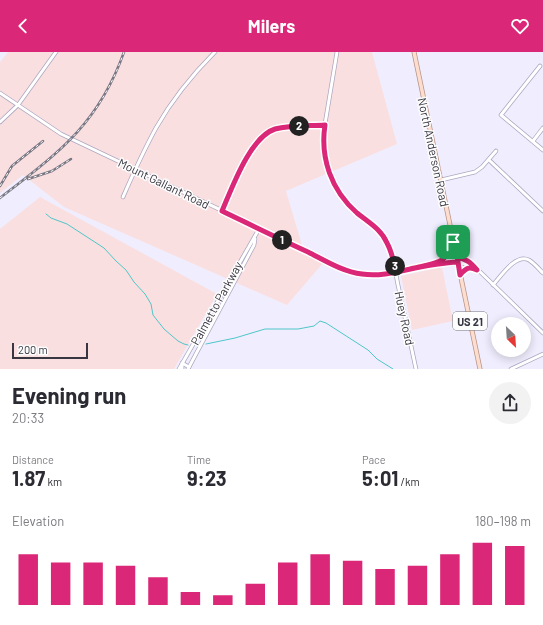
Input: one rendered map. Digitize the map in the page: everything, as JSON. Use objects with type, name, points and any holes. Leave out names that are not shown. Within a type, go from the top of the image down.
[{"type":"main road","name":"North Anderson Road","points":[[414,52],[480,369]]},
{"type":"main road","points":[[437,264],[448,256],[453,242]]},
{"type":"main road","points":[[460,275],[466,268],[471,267]]},
{"type":"street","points":[[0,122],[18,106],[56,52]]},
{"type":"street","points":[[122,197],[154,133],[168,109],[196,72],[215,52]]},
{"type":"street","name":"Huey Road","points":[[337,52],[323,142],[325,160],[334,184],[343,198],[379,231],[387,242],[396,272],[416,369]]},
{"type":"street","points":[[540,66],[501,115],[543,150]]},
{"type":"street","name":"Mount Gallant Road","points":[[0,93],[61,134],[349,271],[361,274],[380,275],[437,264],[458,262],[477,270]]},
{"type":"street","points":[[222,211],[251,149],[266,133],[275,129],[325,125]]},
{"type":"street","points":[[533,142],[543,128]]},
{"type":"street","points":[[441,180],[475,172],[482,167],[496,151]]},
{"type":"street","points":[[489,160],[543,211]]},
{"type":"street","name":"Palmetto Parkway","points":[[180,369],[182,363],[259,229]]},
{"type":"street","name":"Palmetto Parkway","points":[[188,368],[254,245],[255,237]]},
{"type":"street","name":"Mount Gallant Road","points":[[437,264],[446,260],[457,258],[469,261],[543,333]]},
{"type":"street","points":[[493,285],[516,260],[523,258],[530,260],[543,273]]},
{"type":"street","points":[[511,369],[543,354]]},
{"type":"street","points":[[182,363],[188,368]]},
{"type":"shaded area","points":[[8,52],[372,52],[397,144],[286,191],[304,252],[324,262],[287,305],[64,207],[23,175],[0,193],[0,62]]},
{"type":"shaded area","points":[[40,197],[217,294],[174,369],[0,369],[0,229]]},
{"type":"shaded area","points":[[442,267],[453,321],[412,330],[401,276]]},
{"type":"waterway","points":[[46,214],[51,218],[67,224],[104,248],[126,270],[145,294],[151,304],[153,315],[164,329],[178,341],[188,345]]},
{"type":"waterway","points":[[206,344],[235,338],[265,329],[298,329],[314,326],[320,321],[326,323],[368,350],[377,359],[393,369]]},
{"type":"railway","points":[[0,198],[58,151],[74,136],[102,99],[114,77],[124,52]]},
{"type":"railway","points":[[0,186],[12,166],[43,141]]},
{"type":"railway","points":[[28,179],[52,171],[71,159]]},
{"type":"route","points":[[453,242],[448,256],[437,264],[396,272],[380,275],[361,274],[349,271],[320,258],[222,211],[251,149],[266,133],[275,129],[288,127],[325,125],[323,142],[325,160],[334,184],[343,198],[379,231],[387,242],[396,272],[423,266],[437,264],[458,262],[460,275],[466,268],[471,267],[477,270],[469,261],[457,258],[453,242]]}]
